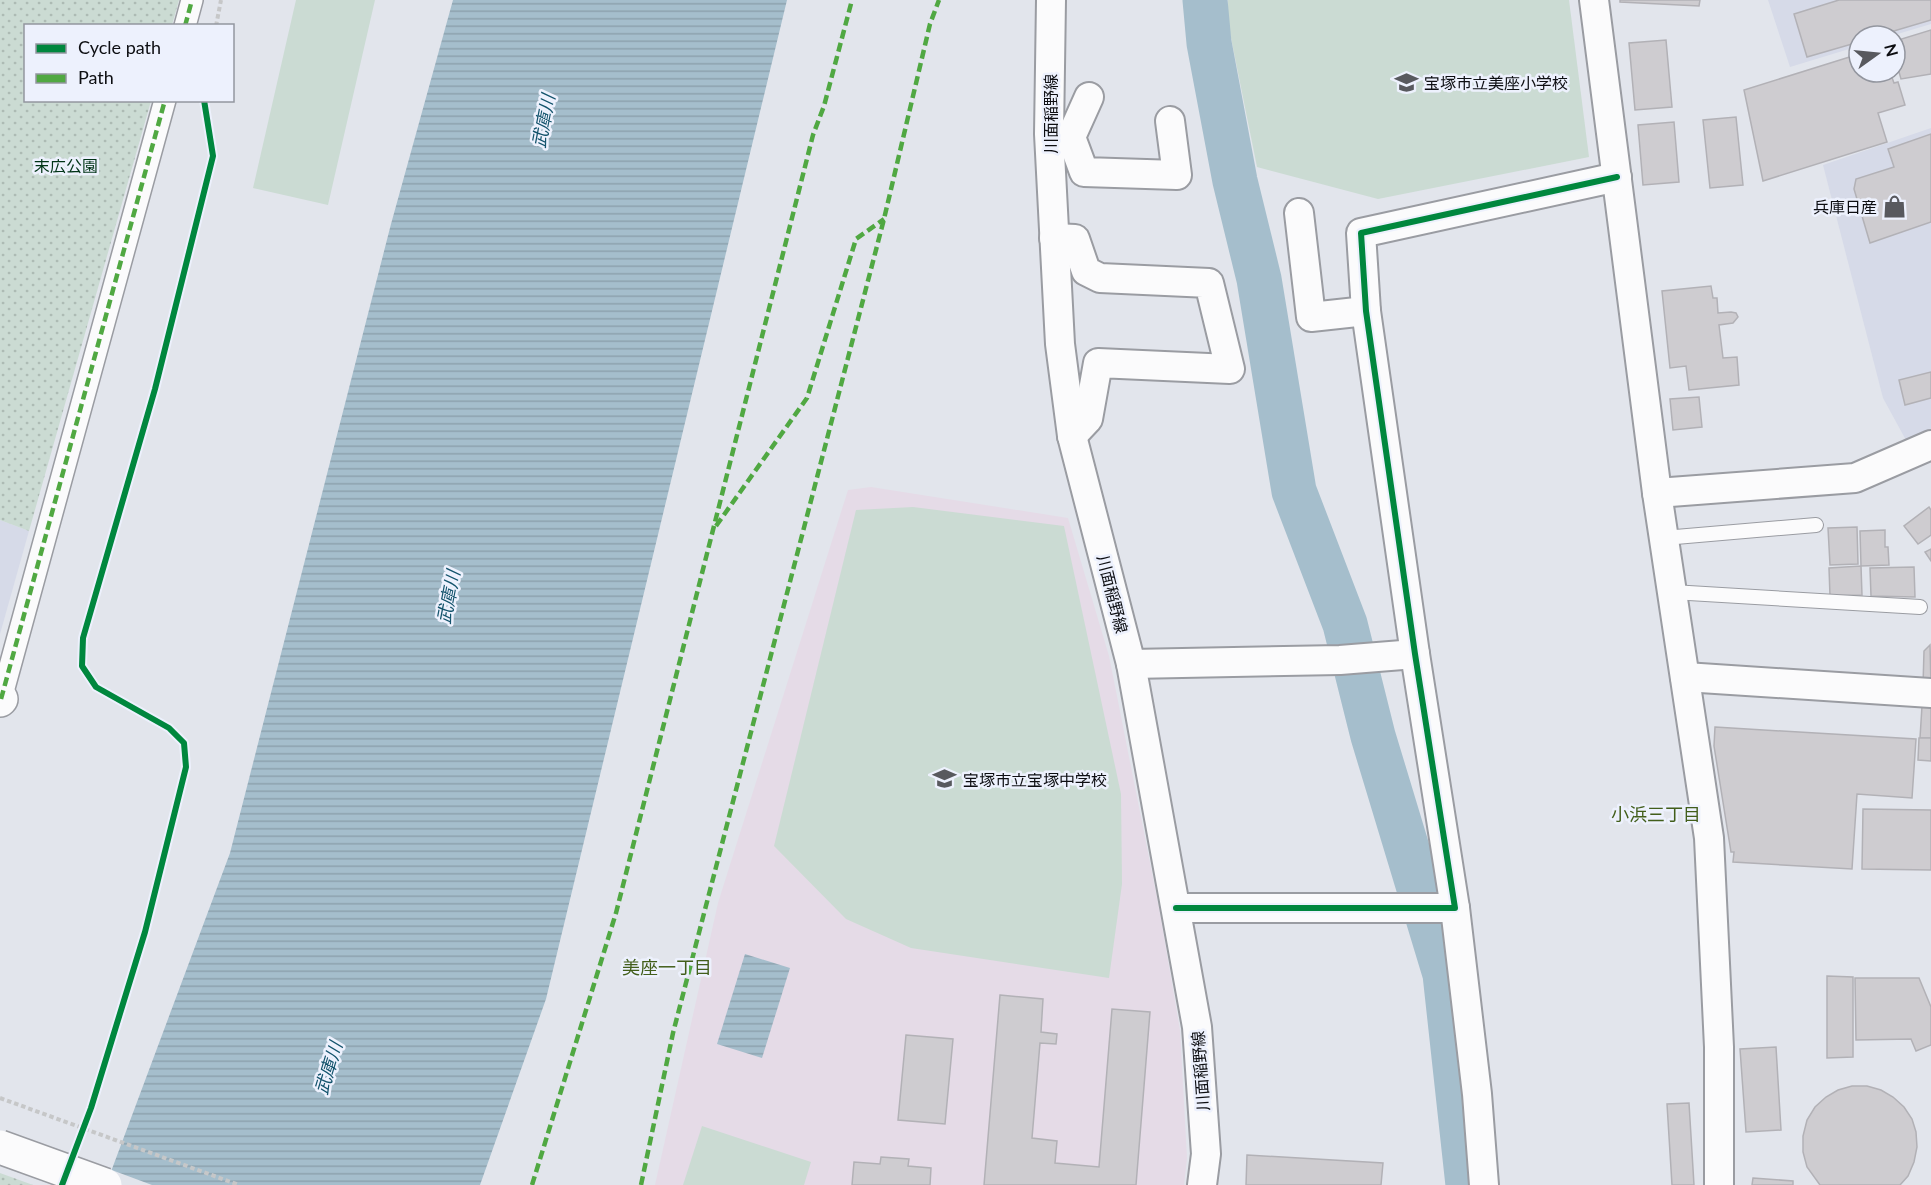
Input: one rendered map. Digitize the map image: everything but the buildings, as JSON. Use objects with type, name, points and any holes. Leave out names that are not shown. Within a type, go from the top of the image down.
[{"type":"street","points":[[186,24],[192,0]]},
{"type":"street","name":"川面稲野線","points":[[1051,0],[1060,136],[1054,238],[1060,344],[1072,436],[1131,664],[1197,1027],[1206,1154],[1202,1185]]},
{"type":"street","points":[[1594,0],[1657,493],[1709,838],[1719,1047],[1719,1185]]},
{"type":"street","points":[[1089,97],[1060,136],[1084,172],[1177,175],[1170,121]]},
{"type":"street","points":[[0,700],[164,102]]},
{"type":"street","points":[[1484,1185],[1477,1094],[1455,908],[1415,654],[1366,311],[1361,233],[1617,177]]},
{"type":"street","points":[[1299,213],[1311,317],[1366,311]]},
{"type":"street","points":[[1054,238],[1075,239],[1086,271],[1100,278],[1209,283],[1230,369],[1098,363],[1088,419],[1072,436]]},
{"type":"street","points":[[1657,493],[1855,478],[1931,445]]},
{"type":"street","points":[[1131,664],[1340,660],[1415,654]]},
{"type":"street","points":[[1685,677],[1931,693]]},
{"type":"street","points":[[1176,908],[1455,908]]},
{"type":"street","points":[[0,1147],[105,1185]]},
{"type":"lane","points":[[1664,538],[1816,525]]},
{"type":"lane","points":[[1672,592],[1920,607]]},
{"type":"path","points":[[216,24],[221,0]]},
{"type":"path","points":[[74,1152],[91,1108],[145,932],[186,767],[184,743],[169,728],[96,687],[82,666],[82,638],[154,389],[213,156],[204,102]]},
{"type":"path","points":[[0,1098],[239,1185]]},
{"type":"shaded area","points":[[1768,0],[1931,0],[1931,24],[1907,31],[1907,24],[1847,24],[1847,50],[1790,67]]},
{"type":"shaded area","points":[[1931,128],[1931,433],[1907,442],[1883,398],[1823,165]]},
{"type":"shaded area","name":"宝塚市立宝塚中学校","points":[[871,487],[1068,518],[1109,656],[1159,908],[1180,1030],[1187,1158],[1184,1185],[655,1185],[718,903],[848,490]]},
{"type":"shaded area","points":[[0,520],[29,531],[0,634]]},
{"type":"green space","name":"末広公園","points":[[0,0],[179,0],[172,24],[24,24],[24,102],[151,102],[29,531],[0,520]]},
{"type":"green space","points":[[296,0],[375,0],[328,205],[253,188]]},
{"type":"green space","name":"宝塚市立美座小学校","points":[[1228,0],[1569,0],[1589,157],[1378,199],[1257,167],[1228,23]]},
{"type":"green space","points":[[913,507],[1064,526],[1121,794],[1122,884],[1109,978],[911,948],[846,919],[774,846],[856,510]]},
{"type":"green space","points":[[702,1126],[811,1162],[804,1185],[683,1185]]},
{"type":"green space","points":[[0,1173],[33,1185],[0,1185]]},
{"type":"water","name":"武庫川","points":[[453,0],[787,0],[546,999],[480,1185],[106,1185],[230,853],[391,224]]},
{"type":"water","points":[[745,954],[790,968],[762,1058],[717,1044]]},
{"type":"pier","points":[[109,1169],[152,1185],[103,1185]]},
{"type":"waterway","points":[[1205,0],[1209,43],[1235,181],[1259,279],[1294,491],[1345,624],[1373,736],[1445,974],[1468,1185]]},
{"type":"marked path","points":[[186,24],[192,0]]},
{"type":"marked path","points":[[532,1185],[616,913],[813,135],[824,106],[852,0]]},
{"type":"marked path","points":[[641,1185],[673,1033],[884,219],[930,24],[939,0]]},
{"type":"marked path","points":[[1,699],[164,102]]},
{"type":"marked path","points":[[716,526],[807,398],[856,239],[884,219]]},
{"type":"cycle path","points":[[62,1185],[91,1108],[145,932],[186,767],[184,743],[169,728],[96,687],[82,666],[83,638],[155,389],[213,156],[204,102]]},
{"type":"cycle path","points":[[1176,908],[1455,908],[1415,654],[1366,311],[1361,233],[1617,177]]},
{"type":"place","name":"宝塚市立美座小学校","points":[[1406,82]]},
{"type":"place","name":"兵庫日産","points":[[1895,206]]},
{"type":"place","name":"宝塚市立宝塚中学校","points":[[945,779]]},
{"type":"district","name":"小浜三丁目","points":[[1656,814]]},
{"type":"district","name":"美座一丁目","points":[[667,967]]}]
